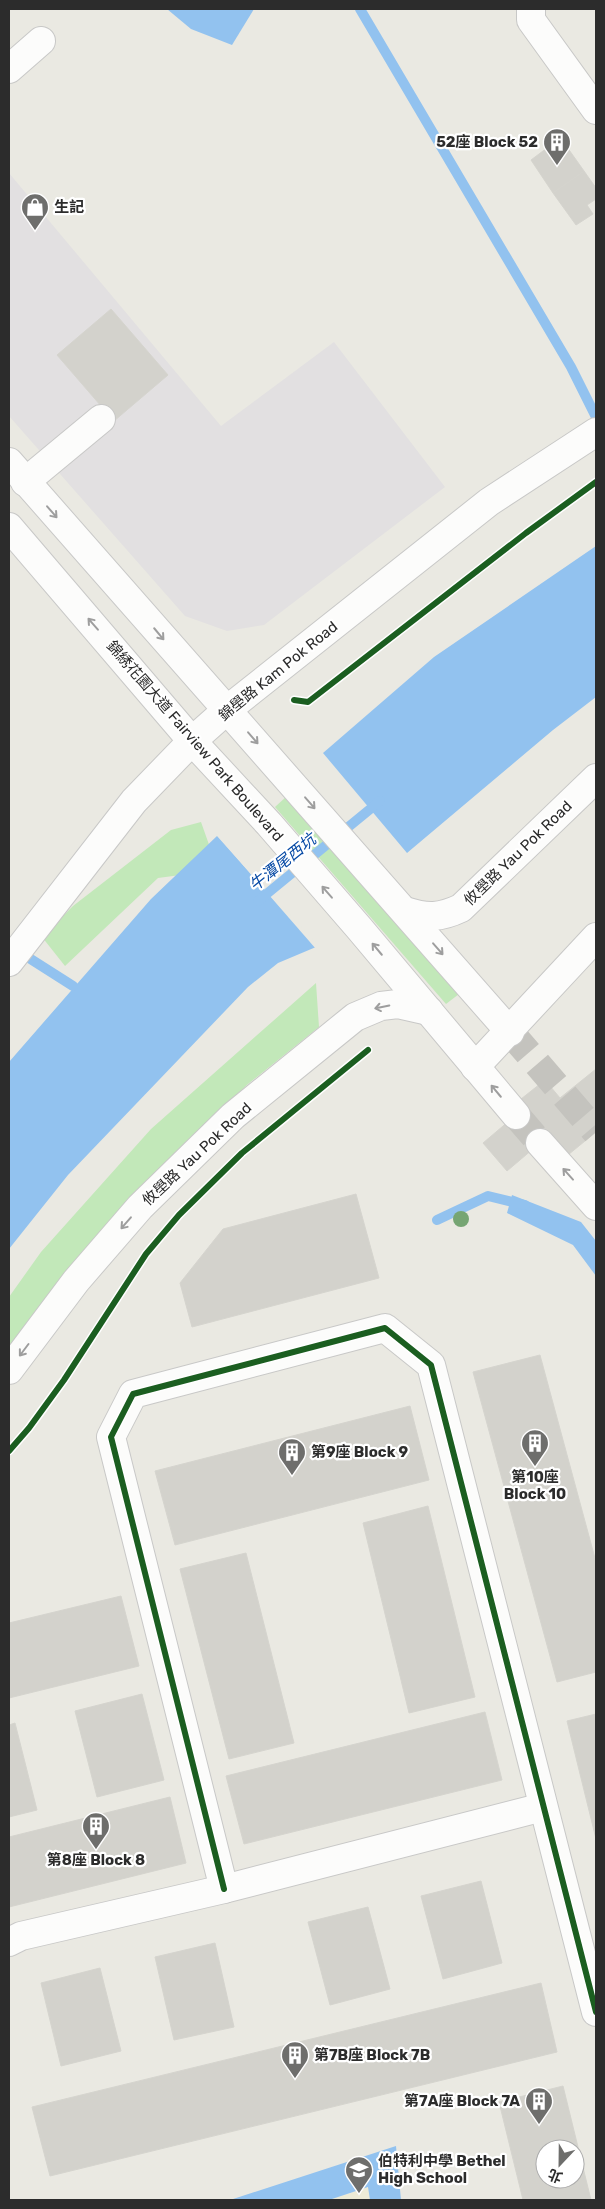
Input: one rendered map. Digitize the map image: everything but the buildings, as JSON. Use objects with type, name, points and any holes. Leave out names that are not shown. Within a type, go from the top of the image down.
[{"type":"street","points":[[530,9],[531,20],[596,110]]},
{"type":"street","points":[[9,69],[41,41]]},
{"type":"street","points":[[100,419],[17,472],[228,709],[510,1032]]},
{"type":"street","name":"錦壆路 Kam Pok Road","points":[[9,962],[134,801],[192,741],[228,709],[488,502],[596,432]]},
{"type":"street","name":"錦綉花園大道 Fairview Park Boulevard","points":[[9,527],[192,741],[359,928],[516,1115]]},
{"type":"street","name":"攸壆路 Yau Pok Road","points":[[400,905],[426,918],[446,915],[461,908],[596,778]]},
{"type":"street","points":[[475,1067],[510,1032],[596,937]]},
{"type":"street","name":"攸壆路 Yau Pok Road","points":[[9,1370],[76,1281],[140,1207],[233,1116],[362,1014],[381,1006],[398,1004],[429,1012]]},
{"type":"street","points":[[540,1143],[596,1206]]},
{"type":"street","points":[[224,1889],[111,1438],[133,1394],[385,1328],[431,1365],[596,2012]]},
{"type":"street","points":[[9,1942],[21,1936],[224,1889],[543,1807]]},
{"type":"shaded area","points":[[9,173],[221,426],[334,342],[445,487],[264,625],[227,631],[185,616],[9,416]]},
{"type":"shaded area","name":"伯特利中學 Bethel High School","points":[[369,2187],[370,2200],[329,2200]]},
{"type":"green space","points":[[287,796],[459,994],[446,1004],[275,807]]},
{"type":"green space","points":[[201,822],[218,870],[158,878],[65,966],[42,937],[73,906],[171,830]]},
{"type":"green space","points":[[316,983],[319,1027],[248,1084],[142,1185],[9,1350],[9,1297],[41,1252],[151,1129]]},
{"type":"water","points":[[167,9],[254,9],[232,45],[191,29]]},
{"type":"water","points":[[596,546],[596,697],[553,730],[407,853],[323,753],[434,657]]},
{"type":"water","points":[[217,836],[316,947],[278,963],[248,987],[68,1175],[9,1249],[9,1062],[151,899]]},
{"type":"water","points":[[512,1195],[581,1222],[596,1241],[596,1276],[573,1245],[507,1213]]},
{"type":"water","points":[[396,2146],[401,2200],[370,2200],[368,2187],[329,2200],[230,2200]]},
{"type":"pier","points":[[216,834],[318,945],[316,949]]},
{"type":"waterway","points":[[360,9],[571,367],[596,417]]},
{"type":"waterway","name":"牛潭尾西坑","points":[[258,901],[380,801]]},
{"type":"waterway","points":[[18,951],[73,986]]},
{"type":"waterway","points":[[437,1220],[488,1196],[525,1205]]},
{"type":"tunnel","points":[[510,1032],[596,1132]]},
{"type":"tunnel","points":[[516,1115],[540,1143]]},
{"type":"cycle path","points":[[294,700],[308,702],[526,533],[596,482]]},
{"type":"cycle path","points":[[9,1451],[29,1428],[64,1380],[146,1254],[179,1215],[242,1153],[368,1050]]},
{"type":"cycle path","points":[[224,1889],[111,1437],[133,1394],[385,1328],[431,1365],[596,2012]]},
{"type":"place","name":"52座 Block 52","points":[[557,166]]},
{"type":"place","name":"生記","points":[[35,231]]},
{"type":"place","name":"第10座 Block 10","points":[[535,1467]]},
{"type":"place","name":"第9座 Block 9","points":[[292,1476]]},
{"type":"place","name":"第8座 Block 8","points":[[96,1850]]},
{"type":"place","name":"第7B座 Block 7B","points":[[295,2079]]},
{"type":"place","name":"第7A座 Block 7A","points":[[539,2125]]},
{"type":"place","name":"伯特利中學 Bethel High School","points":[[359,2194]]}]
